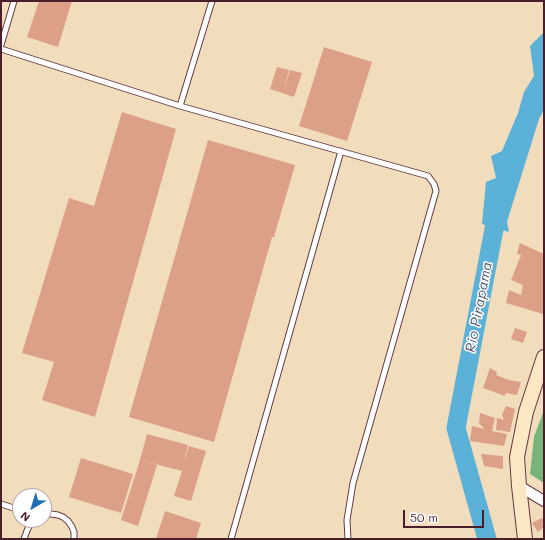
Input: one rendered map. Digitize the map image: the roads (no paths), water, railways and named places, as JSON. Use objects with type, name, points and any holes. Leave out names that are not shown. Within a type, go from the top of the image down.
[{"type":"main road","points":[[525,539],[517,457],[526,412],[544,357]]},
{"type":"street","points":[[519,486],[544,501]]},
{"type":"lane","points":[[1,45],[14,1]]},
{"type":"lane","points":[[180,106],[212,1]]},
{"type":"lane","points":[[1,49],[180,106],[428,176],[434,184],[436,191],[353,483],[347,520],[348,539]]},
{"type":"lane","points":[[231,539],[341,151]]},
{"type":"lane","points":[[1,504],[12,507]]},
{"type":"lane","points":[[52,514],[58,515],[72,526],[74,539]]},
{"type":"lane","points":[[24,539],[28,528]]},
{"type":"water","points":[[544,32],[544,109],[539,119],[507,222],[509,232],[482,224],[486,182],[496,178],[491,156],[502,151],[518,113],[524,92],[534,76],[530,46]]},
{"type":"waterway","name":"Rio Pirapama","points":[[487,539],[456,428],[499,203]]}]
